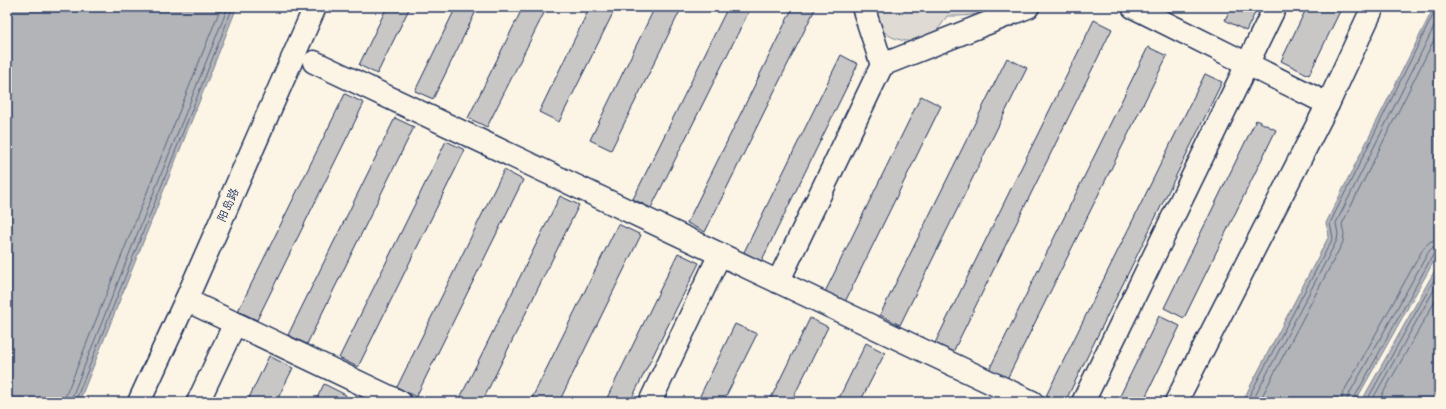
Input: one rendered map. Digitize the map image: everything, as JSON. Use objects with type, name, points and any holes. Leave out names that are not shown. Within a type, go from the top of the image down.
[{"type":"street","name":"阳岛路","points":[[139,402],[316,7]]},
{"type":"street","points":[[863,7],[882,65]]},
{"type":"street","points":[[778,282],[882,65],[1028,7]]},
{"type":"street","points":[[1133,7],[1328,104]]},
{"type":"street","points":[[1083,402],[1275,7]]},
{"type":"street","points":[[1176,402],[1328,104],[1373,7]]},
{"type":"street","points":[[314,62],[1032,402]]},
{"type":"street","points":[[650,402],[720,254]]},
{"type":"street","points":[[186,300],[400,402]]},
{"type":"street","points":[[198,402],[235,323]]},
{"type":"shaded area","points":[[869,7],[990,7],[981,13],[964,16],[947,16],[931,36],[924,40],[914,42],[897,39],[883,31]]},
{"type":"water","points":[[7,7],[237,7],[79,402],[7,402]]},
{"type":"water","points":[[1434,7],[1439,7],[1439,252],[1355,402],[1242,402],[1329,236],[1326,223]]},
{"type":"water","points":[[1439,263],[1439,402],[1361,402]]},
{"type":"building","points":[[387,7],[410,7],[377,74],[359,65]]},
{"type":"building","points":[[456,7],[478,7],[433,99],[415,91]]},
{"type":"building","points":[[523,7],[547,7],[487,127],[468,118]]},
{"type":"building","points":[[590,7],[616,7],[559,122],[539,112]]},
{"type":"building","points":[[655,7],[682,7],[611,150],[590,140]]},
{"type":"building","points":[[728,7],[751,7],[651,208],[633,199]]},
{"type":"building","points":[[793,7],[816,7],[705,232],[687,223]]},
{"type":"building","points":[[1231,7],[1258,7],[1246,31],[1225,20]]},
{"type":"building","points":[[1307,7],[1342,7],[1309,75],[1281,61]]},
{"type":"building","points":[[1094,20],[1112,29],[953,352],[935,343]]},
{"type":"building","points":[[1148,47],[1167,56],[1007,379],[989,370]]},
{"type":"building","points":[[841,55],[858,64],[761,262],[743,254]]},
{"type":"building","points":[[1007,58],[1027,68],[900,325],[880,315]]},
{"type":"building","points":[[1205,74],[1222,82],[1065,402],[1060,402],[1046,396]]},
{"type":"building","points":[[345,94],[364,103],[257,320],[238,311]]},
{"type":"building","points":[[921,96],[941,106],[844,304],[824,294]]},
{"type":"building","points":[[395,118],[414,127],[307,344],[288,335]]},
{"type":"building","points":[[1256,120],[1276,130],[1184,318],[1164,308]]},
{"type":"building","points":[[446,141],[465,150],[358,367],[339,358]]},
{"type":"building","points":[[504,170],[523,180],[416,397],[397,387]]},
{"type":"building","points":[[560,196],[579,205],[482,402],[458,402]]},
{"type":"building","points":[[618,224],[641,235],[559,402],[530,402]]},
{"type":"building","points":[[678,253],[699,263],[630,402],[605,402]]},
{"type":"building","points":[[1159,316],[1180,326],[1143,402],[1117,402]]},
{"type":"building","points":[[810,318],[828,327],[791,402],[769,402]]},
{"type":"building","points":[[735,324],[757,334],[723,402],[697,402]]},
{"type":"building","points":[[866,343],[885,353],[860,402],[837,402]]},
{"type":"building","points":[[269,356],[293,368],[276,402],[247,402]]},
{"type":"building","points":[[324,384],[346,395],[343,402],[315,402]]}]
